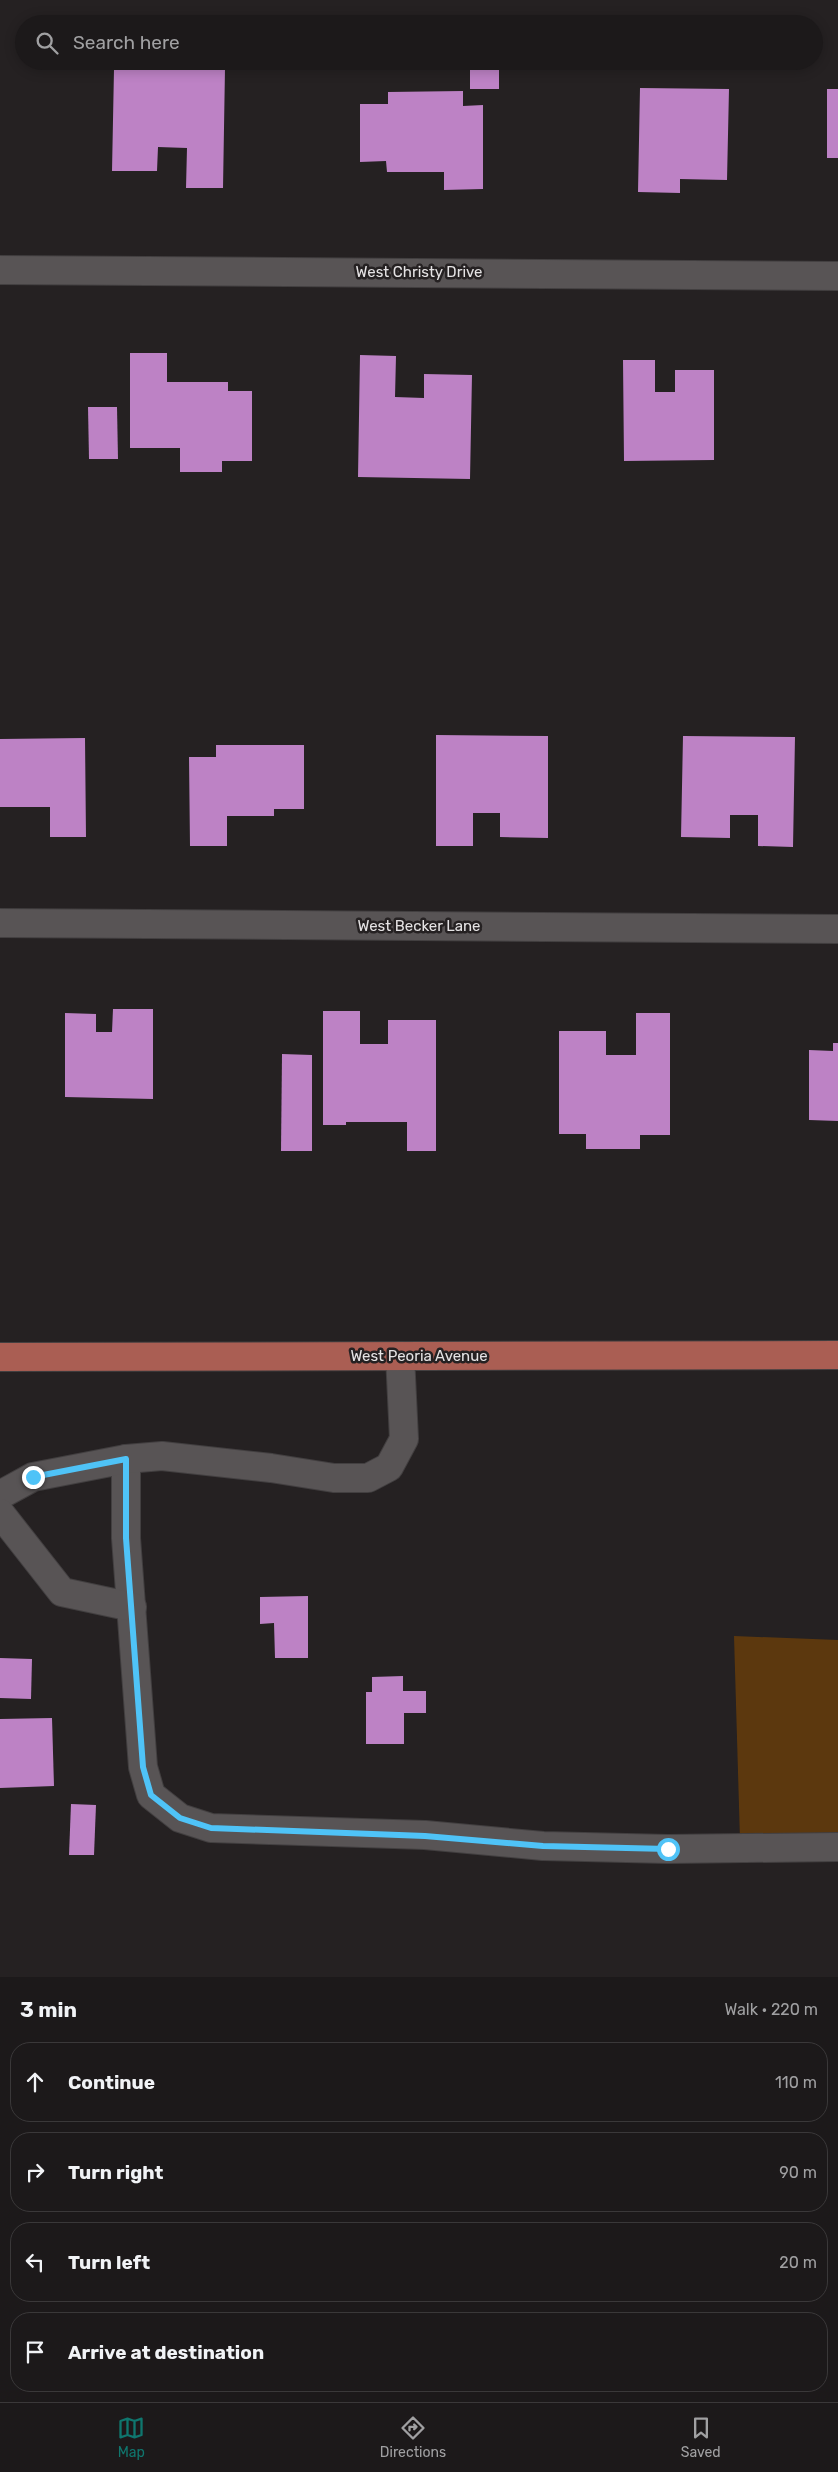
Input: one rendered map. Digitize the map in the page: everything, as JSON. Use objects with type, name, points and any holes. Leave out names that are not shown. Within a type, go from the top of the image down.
[{"type":"main road","name":"West Peoria Avenue","points":[[0,1357],[838,1355]]},
{"type":"street","name":"West Christy Drive","points":[[0,270],[838,276]]},
{"type":"street","name":"West Becker Lane","points":[[0,923],[838,929]]},
{"type":"street","points":[[0,1496],[33,1477],[126,1459],[162,1456],[271,1468],[334,1478],[368,1478],[389,1467],[404,1439],[400,1356]]},
{"type":"street","points":[[126,1459],[126,1538],[143,1767],[151,1795],[180,1818],[211,1828],[425,1836],[543,1846],[668,1849],[838,1847]]},
{"type":"street","points":[[0,1513],[62,1592],[132,1608]]},
{"type":"shaded area","points":[[734,1636],[838,1640],[838,1840],[740,1840]]},
{"type":"building","points":[[114,70],[225,70],[223,188],[186,188],[187,148],[158,147],[157,171],[112,171]]},
{"type":"building","points":[[470,70],[499,70],[499,89],[470,89]]},
{"type":"building","points":[[640,88],[729,89],[727,180],[680,179],[680,193],[638,192]]},
{"type":"building","points":[[827,89],[838,89],[838,158],[827,158]]},
{"type":"building","points":[[463,91],[463,106],[483,105],[483,189],[444,190],[444,172],[387,172],[386,161],[360,162],[360,104],[388,104],[388,92]]},
{"type":"building","points":[[130,353],[167,353],[167,382],[228,382],[228,391],[252,391],[252,461],[222,461],[222,472],[180,472],[180,448],[130,448]]},
{"type":"building","points":[[360,355],[396,356],[395,397],[424,398],[424,374],[472,375],[470,479],[358,477]]},
{"type":"building","points":[[623,360],[655,360],[655,392],[675,392],[675,370],[714,370],[714,460],[624,461]]},
{"type":"building","points":[[88,407],[117,407],[118,459],[89,459]]},
{"type":"building","points":[[436,735],[548,736],[548,838],[500,837],[500,813],[473,813],[473,846],[436,846]]},
{"type":"building","points":[[683,736],[795,737],[793,847],[758,846],[758,815],[730,815],[730,838],[681,837]]},
{"type":"building","points":[[85,738],[86,837],[50,837],[50,807],[0,807],[0,739]]},
{"type":"building","points":[[216,745],[304,745],[304,809],[274,809],[274,816],[227,816],[227,846],[190,846],[189,757],[216,757]]},
{"type":"building","points":[[113,1009],[153,1009],[153,1099],[65,1097],[65,1013],[96,1014],[96,1032],[112,1032]]},
{"type":"building","points":[[323,1011],[360,1011],[360,1044],[388,1044],[388,1020],[436,1020],[436,1151],[407,1151],[407,1122],[346,1122],[346,1125],[323,1125]]},
{"type":"building","points":[[636,1013],[670,1013],[670,1135],[640,1135],[640,1149],[586,1149],[586,1134],[559,1134],[559,1031],[606,1031],[606,1055],[636,1055]]},
{"type":"building","points":[[833,1043],[838,1043],[838,1121],[809,1120],[809,1050],[833,1051]]},
{"type":"building","points":[[282,1054],[312,1055],[312,1151],[281,1151]]},
{"type":"building","points":[[308,1596],[308,1658],[275,1658],[274,1623],[260,1624],[260,1597]]},
{"type":"building","points":[[0,1658],[32,1659],[31,1699],[0,1698]]},
{"type":"building","points":[[403,1676],[403,1691],[426,1691],[426,1713],[404,1713],[404,1744],[366,1744],[366,1692],[372,1692],[372,1677]]},
{"type":"building","points":[[52,1718],[54,1786],[0,1788],[0,1719]]},
{"type":"building","points":[[71,1804],[96,1805],[94,1855],[69,1855]]},
{"type":"route","points":[[33,1477],[126,1459],[126,1538],[136,1646],[143,1767],[151,1795],[180,1818],[211,1828],[425,1836],[543,1846],[668,1849]]}]
